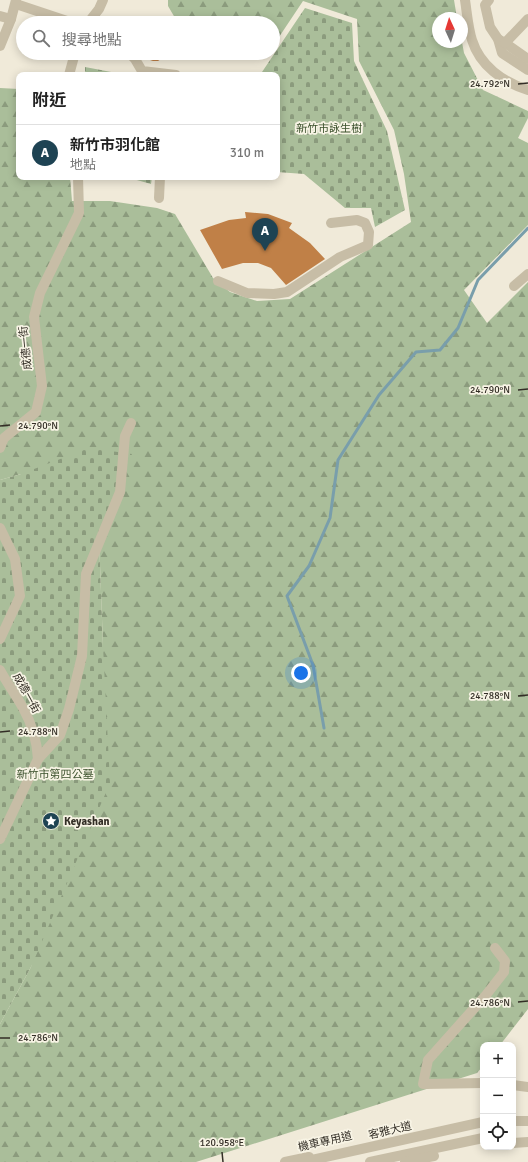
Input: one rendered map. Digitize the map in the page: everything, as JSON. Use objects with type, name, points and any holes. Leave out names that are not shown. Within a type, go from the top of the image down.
[{"type":"street","points":[[94,16],[103,0]]},
{"type":"street","points":[[465,0],[471,39],[485,65],[500,77],[528,90]]},
{"type":"street","points":[[489,0],[485,5],[490,27],[502,41],[528,59]]},
{"type":"street","points":[[0,46],[16,2],[54,16]]},
{"type":"street","points":[[0,16],[11,19]]},
{"type":"street","points":[[528,19],[502,41],[502,53],[528,70]]},
{"type":"street","points":[[70,72],[73,60]]},
{"type":"street","points":[[136,60],[142,72]]},
{"type":"street","name":"成德一街","points":[[0,448],[2,439],[36,412],[42,386],[34,317],[40,293],[79,213],[78,180]]},
{"type":"street","points":[[159,198],[160,180]]},
{"type":"street","points":[[218,281],[247,293],[274,294],[287,292],[340,257],[368,245],[369,232],[365,223],[357,220],[331,223]]},
{"type":"street","points":[[514,286],[528,274]]},
{"type":"street","points":[[0,839],[38,759],[60,735],[69,709],[82,656],[86,574],[120,492],[126,436],[131,424]]},
{"type":"street","points":[[0,528],[15,559],[20,596],[0,639]]},
{"type":"street","name":"成德一街","points":[[0,670],[23,708],[33,730],[37,745],[38,759]]},
{"type":"street","points":[[480,1083],[423,1084],[428,1060],[486,995],[504,972],[505,961],[495,948]]},
{"type":"street","points":[[516,1085],[528,1087]]},
{"type":"street","points":[[516,1121],[528,1121]]},
{"type":"street","name":"客雅大道","points":[[303,1162],[480,1123]]},
{"type":"street","name":"機車專用道","points":[[285,1162],[421,1132],[440,1131]]},
{"type":"street","points":[[516,1137],[528,1137]]},
{"type":"street","points":[[370,1162],[480,1139]]},
{"type":"street","points":[[516,1143],[528,1142]]},
{"type":"street","points":[[405,1162],[480,1146]]},
{"type":"green space","points":[[168,0],[454,0],[456,12],[432,12],[432,48],[463,48],[464,53],[483,90],[528,111],[528,118],[518,138],[528,143],[528,225],[464,290],[487,323],[528,282],[528,1009],[502,1042],[480,1042],[480,1070],[477,1073],[196,1162],[0,1162],[0,1024],[31,967],[103,646],[99,537],[21,474],[0,480],[0,88],[16,89],[16,180],[70,180],[72,201],[110,201],[157,208],[175,214],[213,278],[230,292],[257,301],[290,299],[411,222],[404,174],[394,130],[359,61],[357,19],[303,1],[280,36],[280,16],[174,16],[168,6]]},
{"type":"green space","name":"新竹市詠生樹","points":[[305,8],[352,23],[354,61],[387,131],[405,210],[375,227],[371,208],[345,208],[304,174],[280,172],[280,72],[262,72],[270,60],[280,60],[280,45]]},
{"type":"green space","points":[[85,67],[111,72],[85,72]]},
{"type":"green space","points":[[137,180],[152,180],[151,184]]},
{"type":"green space","name":"新竹市第四公墓","points":[[89,448],[132,454],[99,537],[110,783],[31,967],[0,1024],[0,480],[21,474]]},
{"type":"building","points":[[245,212],[268,214],[292,223],[289,228],[310,243],[325,259],[286,285],[271,268],[258,263],[243,263],[222,269],[200,230],[229,220],[246,218]]},
{"type":"waterway","points":[[324,728],[313,665],[287,596],[309,566],[330,518],[338,460],[379,395],[416,352],[440,350],[458,328],[478,280],[528,228]]},
{"type":"place","name":"新竹市羽化館","points":[[265,251]]},
{"type":"place","name":"Keyashan","points":[[51,821]]}]
